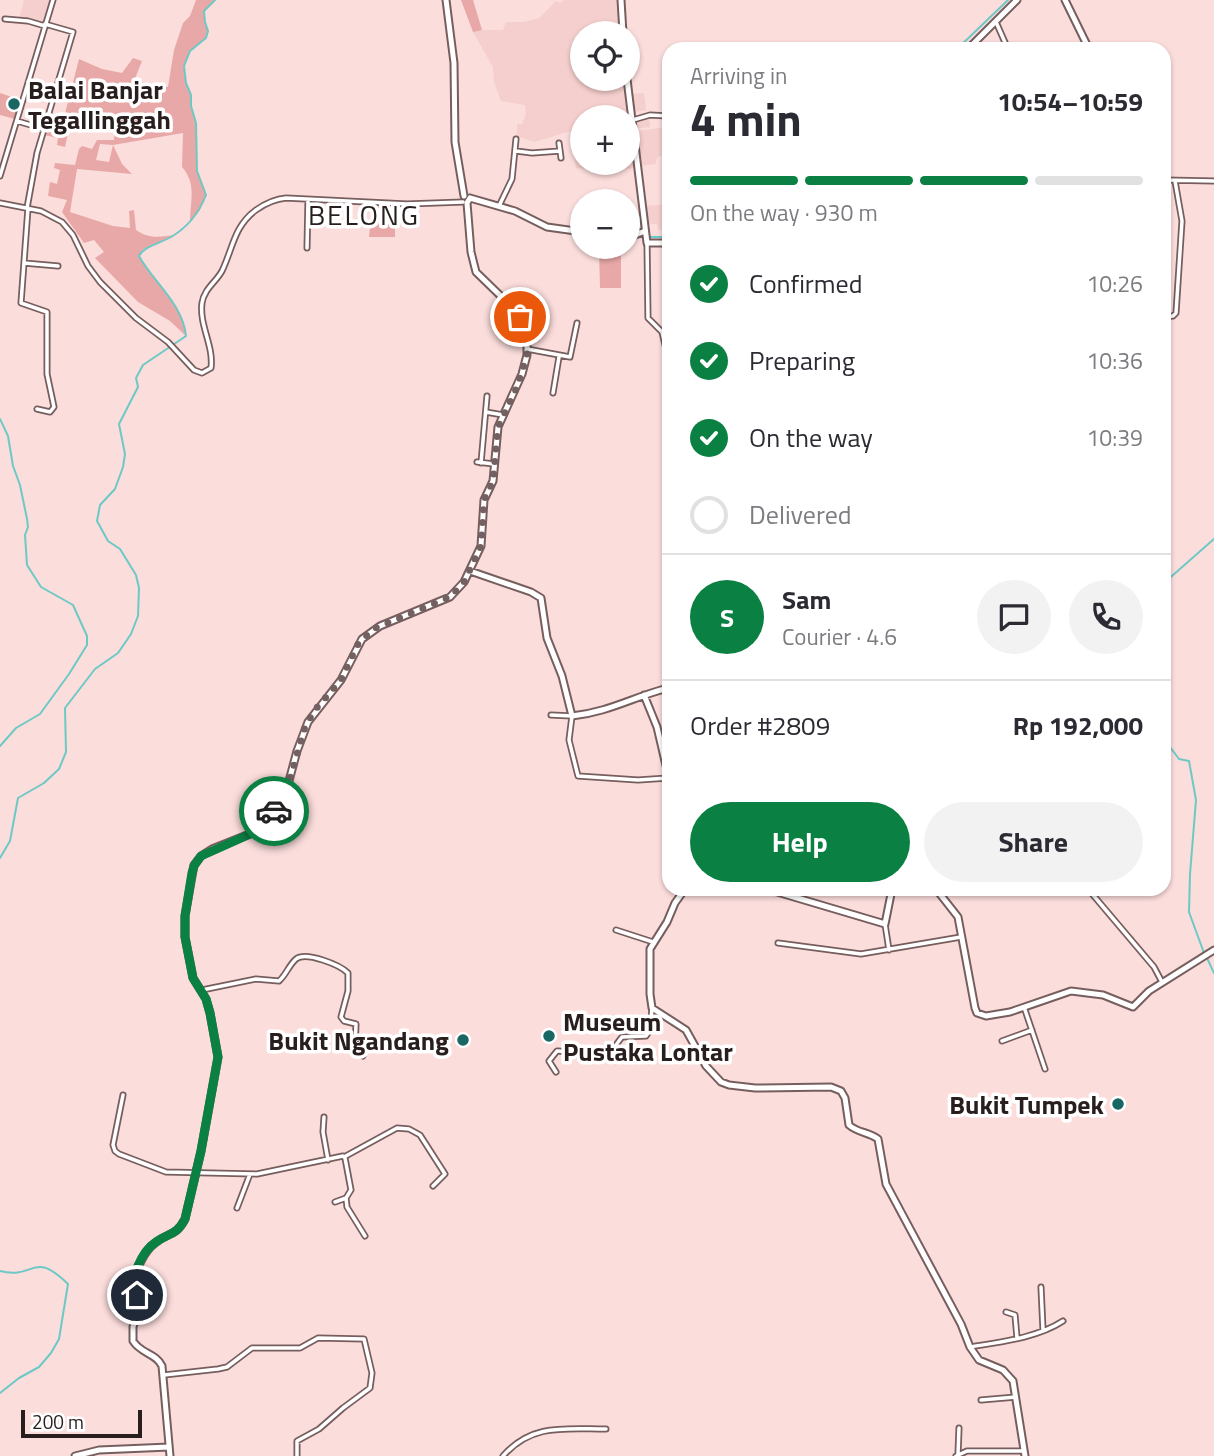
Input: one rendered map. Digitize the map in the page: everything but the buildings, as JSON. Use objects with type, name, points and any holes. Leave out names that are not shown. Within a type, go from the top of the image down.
[{"type":"street","points":[[0,176],[53,0]]},
{"type":"street","points":[[170,1456],[164,1375],[159,1359],[142,1351],[133,1341],[133,1327],[140,1303],[133,1283],[149,1248],[181,1228],[190,1205],[218,1057],[210,1013],[206,999],[193,978],[184,931],[197,859],[212,849],[257,831],[270,816],[286,792],[308,722],[341,680],[362,639],[380,626],[450,597],[460,588],[481,546],[484,500],[493,481],[498,427],[517,387],[527,349],[526,331],[520,317],[476,272],[471,252],[455,142],[454,63],[446,0]]},
{"type":"street","points":[[621,0],[622,21]]},
{"type":"street","points":[[975,42],[1017,0]]},
{"type":"street","points":[[1065,0],[1086,42]]},
{"type":"street","points":[[5,19],[28,21],[73,32],[44,129],[28,208],[22,304],[46,310],[48,314],[47,374],[54,409],[50,412],[37,409]]},
{"type":"street","points":[[996,22],[1005,42]]},
{"type":"street","points":[[640,118],[662,116]]},
{"type":"street","points":[[17,121],[44,129]]},
{"type":"street","points":[[499,206],[512,179],[516,139]]},
{"type":"street","points":[[559,143],[561,158]]},
{"type":"street","points":[[516,151],[560,151]]},
{"type":"street","points":[[638,175],[647,243],[648,318],[662,332]]},
{"type":"street","points":[[1171,181],[1214,181]]},
{"type":"street","points":[[1171,316],[1176,313],[1182,221],[1175,181]]},
{"type":"street","points":[[0,203],[49,214],[62,222],[73,235],[88,266],[100,282],[136,318],[176,349],[197,372],[202,373],[210,369],[211,359],[202,316],[202,300],[223,268],[239,227],[246,217],[270,201],[286,198],[407,204],[465,200],[499,206],[547,227],[570,230]]},
{"type":"street","points":[[307,248],[308,200]]},
{"type":"street","points":[[640,233],[645,231]]},
{"type":"street","points":[[640,239],[647,243],[662,243]]},
{"type":"street","points":[[24,263],[58,266]]},
{"type":"street","points":[[527,349],[571,356],[578,323]]},
{"type":"street","points":[[553,393],[559,356]]},
{"type":"street","points":[[487,396],[479,462],[494,464]]},
{"type":"street","points":[[486,412],[505,415]]},
{"type":"street","points":[[470,571],[541,598],[547,638],[562,676],[572,716],[569,736],[578,776],[638,780],[662,777]]},
{"type":"street","points":[[551,715],[572,716],[607,710],[662,690]]},
{"type":"street","points":[[643,695],[657,727],[662,749]]},
{"type":"street","points":[[556,1073],[549,1061],[557,1051],[601,1060],[607,1057],[622,1037],[646,1036],[650,1030],[652,1008],[650,949],[680,896]]},
{"type":"street","points":[[791,896],[885,924]]},
{"type":"street","points":[[889,950],[885,924],[891,896]]},
{"type":"street","points":[[942,896],[958,917],[977,1013],[986,1016],[1024,1007],[1066,991],[1103,995],[1130,1007],[1136,1005],[1162,982],[1214,950]]},
{"type":"street","points":[[1094,896],[1154,967],[1162,982]]},
{"type":"street","points":[[616,930],[653,942]]},
{"type":"street","points":[[778,943],[850,953],[889,950],[908,944],[961,937]]},
{"type":"street","points":[[200,991],[253,980],[279,981],[296,959],[302,956],[334,963],[348,972],[348,991],[341,1017],[344,1021],[356,1024],[355,1050],[363,1056]]},
{"type":"street","points":[[1024,1007],[1045,1069]]},
{"type":"street","points":[[652,1008],[686,1030],[706,1066],[721,1082],[755,1088],[831,1087],[841,1091],[845,1098],[849,1125],[878,1139],[886,1184],[961,1324],[970,1347],[982,1363],[1003,1370],[1010,1376],[1016,1397],[1024,1454],[967,1451],[957,1455],[959,1428]]},
{"type":"street","points":[[1002,1041],[1032,1030]]},
{"type":"street","points":[[123,1095],[113,1144],[115,1151],[158,1171],[263,1174],[344,1157],[397,1128],[409,1129],[420,1135],[445,1174],[433,1186]]},
{"type":"street","points":[[324,1117],[323,1132],[328,1160]]},
{"type":"street","points":[[344,1157],[351,1183],[351,1190],[346,1198],[347,1208],[365,1236]]},
{"type":"street","points":[[237,1208],[250,1174]]},
{"type":"street","points":[[335,1202],[346,1198]]},
{"type":"street","points":[[1041,1287],[1042,1330]]},
{"type":"street","points":[[1006,1312],[1016,1315],[1017,1338]]},
{"type":"street","points":[[970,1347],[1017,1338],[1063,1321]]},
{"type":"street","points":[[164,1375],[227,1367],[252,1348],[300,1348],[318,1338],[364,1339],[372,1373],[370,1388],[319,1429],[297,1441],[298,1456]]},
{"type":"street","points":[[981,1400],[1016,1397]]},
{"type":"street","points":[[503,1456],[519,1440],[550,1429],[606,1429]]},
{"type":"street","points":[[75,1456],[99,1450],[169,1447]]},
{"type":"shaded area","points":[[24,0],[51,0],[45,24],[19,19]]},
{"type":"shaded area","points":[[196,0],[215,0],[204,11],[208,31],[206,38],[190,51],[184,66],[196,123],[197,171],[206,195],[200,210],[190,222],[191,186],[182,167],[183,133],[113,145],[122,164],[132,174],[77,169],[70,212],[113,226],[130,228],[129,211],[134,210],[136,230],[150,236],[174,235],[142,250],[139,256],[174,303],[184,324],[186,336],[170,321],[138,302],[95,258],[104,252],[94,240],[84,243],[62,212],[67,200],[48,196],[50,182],[57,184],[60,170],[54,168],[55,163],[75,165],[82,146],[92,149],[97,140],[114,140],[117,114],[71,120],[65,147],[57,145],[58,138],[44,135],[45,129],[60,133],[79,59],[102,69],[122,73],[133,58],[142,61],[134,81],[168,87],[174,50],[183,23],[190,16]],"holes":[[[100,144],[113,145],[109,162],[96,160]]]},
{"type":"shaded area","points":[[461,0],[473,0],[482,30],[473,32]]},
{"type":"shaded area","points":[[616,0],[618,21],[570,21],[570,91],[624,91],[626,105],[570,105],[570,131],[534,142],[517,136],[517,124],[522,124],[526,114],[525,105],[501,101],[494,82],[493,67],[473,32],[503,30],[506,22],[524,22],[539,18],[556,1]]},
{"type":"shaded area","points":[[0,93],[21,100],[15,119],[0,115]]},
{"type":"shaded area","points":[[644,93],[646,110],[640,111],[640,105],[633,105],[632,94]]},
{"type":"shaded area","points":[[649,114],[650,127],[640,128],[640,115]]},
{"type":"shaded area","points":[[662,128],[662,156],[658,157],[655,164],[641,166],[640,131]]},
{"type":"shaded area","points":[[662,205],[662,229],[658,230],[657,224],[647,224],[646,206]]},
{"type":"shaded area","points":[[372,206],[395,207],[395,237],[369,237]]},
{"type":"shaded area","points":[[599,259],[621,259],[621,288],[600,288]]},
{"type":"waterway","points":[[0,858],[10,841],[18,798],[44,783],[59,769],[66,752],[65,708],[95,669],[118,653],[131,634],[138,616],[139,588],[136,575],[120,549],[108,541],[97,521],[100,505],[115,489],[123,467],[125,454],[119,424],[138,387],[136,378],[143,365],[186,336],[184,324],[174,303],[139,256],[183,229],[196,214],[206,195],[197,171],[196,123],[184,66],[190,51],[206,38],[208,31],[204,11],[215,0]]},
{"type":"waterway","points":[[964,42],[1008,0]]},
{"type":"waterway","points":[[650,237],[662,237]]},
{"type":"waterway","points":[[0,419],[8,436],[27,519],[27,565],[41,587],[73,605],[87,636],[87,645],[40,714],[16,728],[0,746]]},
{"type":"waterway","points":[[1171,577],[1214,539]]},
{"type":"waterway","points":[[1171,748],[1179,759],[1189,761],[1196,800],[1189,912],[1204,953]]},
{"type":"waterway","points":[[1207,958],[1214,973]]},
{"type":"waterway","points":[[0,1271],[12,1273],[47,1268],[68,1284],[59,1339],[51,1353],[39,1367],[0,1393]]},
{"type":"way so far","points":[[274,811],[286,792],[305,727],[321,702],[341,680],[358,644],[373,629],[450,597],[464,582],[478,555],[483,537],[484,500],[493,481],[498,427],[517,387],[527,355],[526,331],[520,317]]},
{"type":"place","name":"Balai Banjar Tegallinggah","points":[[14,104]]},
{"type":"place","name":"Museum Pustaka Lontar","points":[[549,1036]]},
{"type":"place","name":"Bukit Ngandang","points":[[463,1040]]},
{"type":"place","name":"Bukit Tumpek","points":[[1118,1104]]},
{"type":"district","name":"BELONG","points":[[364,214]]},
{"type":"route","points":[[137,1295],[133,1286],[134,1277],[149,1248],[181,1228],[190,1205],[217,1066],[215,1033],[206,999],[193,978],[184,931],[194,866],[197,859],[212,849],[257,831],[274,811]]}]
